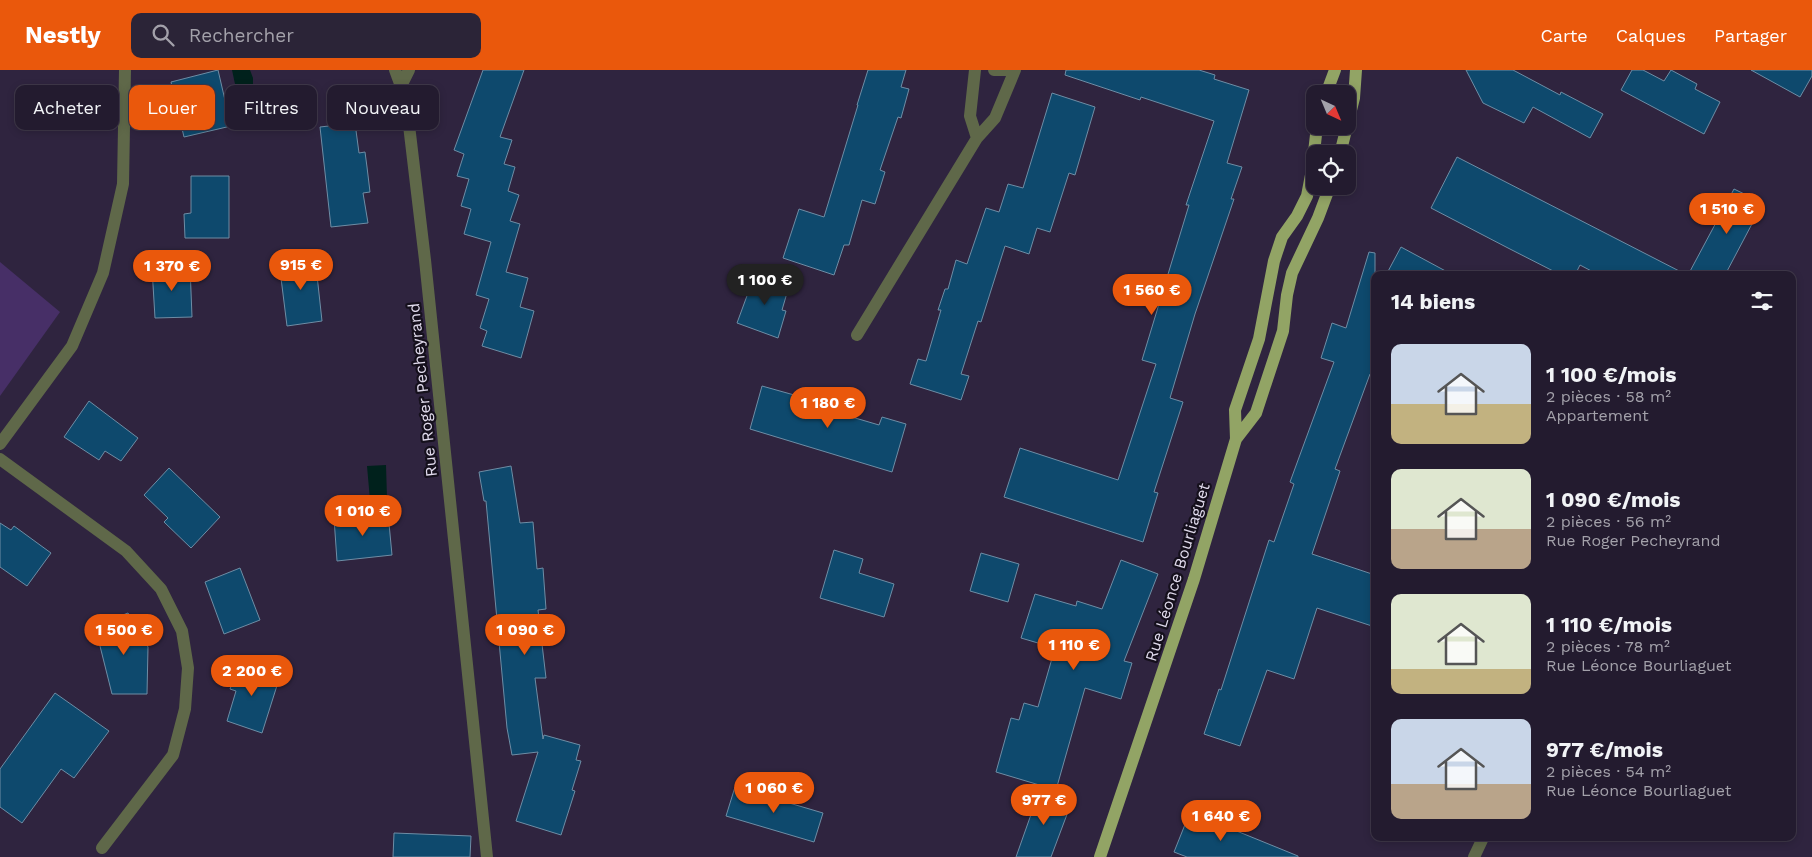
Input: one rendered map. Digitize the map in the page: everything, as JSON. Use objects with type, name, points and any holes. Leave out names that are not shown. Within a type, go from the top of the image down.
[{"type":"main road","points":[[1329,85],[1335,70]]},
{"type":"main road","points":[[1342,145],[1354,98],[1355,70]]},
{"type":"main road","name":"Rue Léonce Bourliaguet","points":[[1100,857],[1194,579],[1236,439],[1235,410],[1259,340],[1274,261],[1282,237],[1297,216],[1307,196],[1316,135]]},
{"type":"main road","name":"Rue Léonce Bourliaguet","points":[[1236,439],[1256,413],[1259,405],[1283,331],[1287,294],[1292,273],[1327,195]]},
{"type":"street","points":[[0,444],[72,346],[103,273],[123,184],[125,70]]},
{"type":"street","name":"Rue Roger Pecheyrand","points":[[395,70],[401,85]]},
{"type":"street","points":[[402,85],[409,70]]},
{"type":"street","points":[[974,70],[970,116],[977,138]]},
{"type":"street","points":[[994,70],[1007,70]]},
{"type":"street","points":[[857,335],[977,138],[995,118],[1015,70]]},
{"type":"street","name":"Rue Roger Pecheyrand","points":[[410,130],[425,260],[487,857]]},
{"type":"street","points":[[0,459],[126,550],[161,589],[182,631],[188,668],[185,709],[173,756],[102,848]]},
{"type":"street","points":[[1474,857],[1482,841]]},
{"type":"shaded area","points":[[232,70],[250,70],[253,85],[235,84]]},
{"type":"shaded area","points":[[0,262],[60,312],[0,396]]},
{"type":"shaded area","points":[[386,465],[387,498],[370,500],[367,466]]},
{"type":"building","points":[[218,70],[225,100],[225,127],[215,130],[215,85],[172,85],[171,82]]},
{"type":"building","points":[[483,70],[524,70],[500,137],[512,140],[504,164],[515,167],[508,191],[519,195],[510,221],[520,224],[506,272],[528,278],[520,307],[534,311],[521,358],[482,346],[487,331],[480,328],[489,299],[476,295],[491,242],[464,234],[471,209],[461,206],[469,179],[457,176],[464,154],[454,150]]},
{"type":"building","points":[[868,70],[906,70],[901,87],[909,89],[901,118],[898,117],[880,170],[885,172],[875,204],[862,200],[849,245],[844,245],[834,275],[783,258],[799,209],[824,217]]},
{"type":"building","points":[[1066,70],[1199,70],[1215,75],[1214,79],[1249,90],[1227,163],[1242,167],[1231,199],[1234,199],[1195,314],[1170,398],[1183,402],[1154,492],[1158,493],[1143,542],[1004,497],[1020,448],[1118,480],[1156,364],[1142,360],[1189,205],[1186,205],[1214,121],[1141,97],[1140,100],[1065,75]]},
{"type":"building","points":[[1466,70],[1513,70],[1560,95],[1561,92],[1603,114],[1590,138],[1533,107],[1524,123],[1483,103]]},
{"type":"building","points":[[1632,70],[1643,70],[1664,81],[1671,70],[1697,84],[1695,89],[1720,102],[1704,134],[1621,90]]},
{"type":"building","points":[[1751,70],[1812,70],[1812,76],[1800,97]]},
{"type":"building","points":[[1052,93],[1095,107],[1075,175],[1069,173],[1050,232],[1037,228],[1029,254],[1005,246],[981,322],[978,321],[961,374],[969,376],[961,400],[910,384],[918,359],[926,361],[941,310],[938,310],[945,289],[948,289],[956,260],[967,264],[986,208],[999,212],[1008,184],[1023,188]]},
{"type":"building","points":[[327,126],[327,130],[356,130],[359,153],[365,152],[367,167],[370,192],[363,193],[368,223],[331,227],[320,127]]},
{"type":"building","points":[[182,130],[214,130],[184,137]]},
{"type":"building","points":[[1457,157],[1679,271],[1591,271],[1580,265],[1577,271],[1553,271],[1431,208]]},
{"type":"building","points":[[191,176],[229,176],[229,238],[185,238],[184,214],[191,213]]},
{"type":"building","points":[[1734,189],[1763,203],[1727,271],[1690,271]]},
{"type":"building","points":[[1401,247],[1446,271],[1388,271]]},
{"type":"building","points":[[1369,252],[1375,253],[1375,271],[1371,271],[1371,374],[1335,469],[1340,471],[1312,554],[1371,574],[1371,626],[1317,608],[1294,679],[1267,670],[1240,746],[1204,734],[1219,689],[1221,690],[1269,540],[1274,542],[1294,484],[1290,482],[1334,362],[1321,358],[1332,323],[1346,328]]},
{"type":"building","points":[[315,257],[322,321],[287,326],[279,262]]},
{"type":"building","points":[[190,266],[192,317],[155,318],[152,268]]},
{"type":"building","points":[[755,274],[789,286],[782,310],[786,311],[778,338],[737,323]]},
{"type":"building","points":[[762,386],[812,400],[811,405],[879,425],[882,417],[906,424],[892,472],[750,429]]},
{"type":"building","points":[[89,401],[138,438],[121,461],[105,451],[99,460],[64,437]]},
{"type":"building","points":[[511,466],[520,523],[533,522],[537,569],[543,568],[546,609],[538,610],[546,678],[535,678],[543,739],[544,735],[580,745],[576,760],[581,761],[572,790],[575,791],[561,835],[516,821],[538,752],[512,755],[507,728],[486,501],[484,501],[479,472]]},
{"type":"building","points":[[169,468],[220,517],[191,548],[164,522],[168,518],[144,495]]},
{"type":"building","points":[[388,513],[392,555],[337,561],[334,518]]},
{"type":"building","points":[[0,523],[11,530],[14,526],[51,553],[27,586],[0,567]]},
{"type":"building","points":[[834,550],[863,559],[859,573],[894,584],[884,617],[820,598]]},
{"type":"building","points":[[981,553],[1019,564],[1008,602],[970,591]]},
{"type":"building","points":[[1121,560],[1158,574],[1124,661],[1132,663],[1121,699],[1085,688],[1056,790],[996,772],[1011,718],[1019,720],[1024,703],[1038,707],[1055,648],[1021,638],[1035,594],[1076,606],[1077,601],[1102,609]]},
{"type":"building","points":[[240,568],[260,620],[224,634],[205,582]]},
{"type":"building","points":[[128,613],[148,647],[147,694],[112,694],[95,626]]},
{"type":"building","points":[[240,663],[280,676],[262,733],[227,721],[236,691],[230,689]]},
{"type":"building","points":[[55,693],[109,731],[74,778],[61,769],[22,823],[0,807],[0,769]]},
{"type":"building","points":[[735,787],[823,813],[814,842],[726,816]]},
{"type":"building","points":[[1040,789],[1072,801],[1051,857],[1016,857]]},
{"type":"building","points":[[1190,812],[1298,857],[1187,857],[1174,852]]},
{"type":"building","points":[[394,833],[471,836],[470,857],[393,857]]}]
